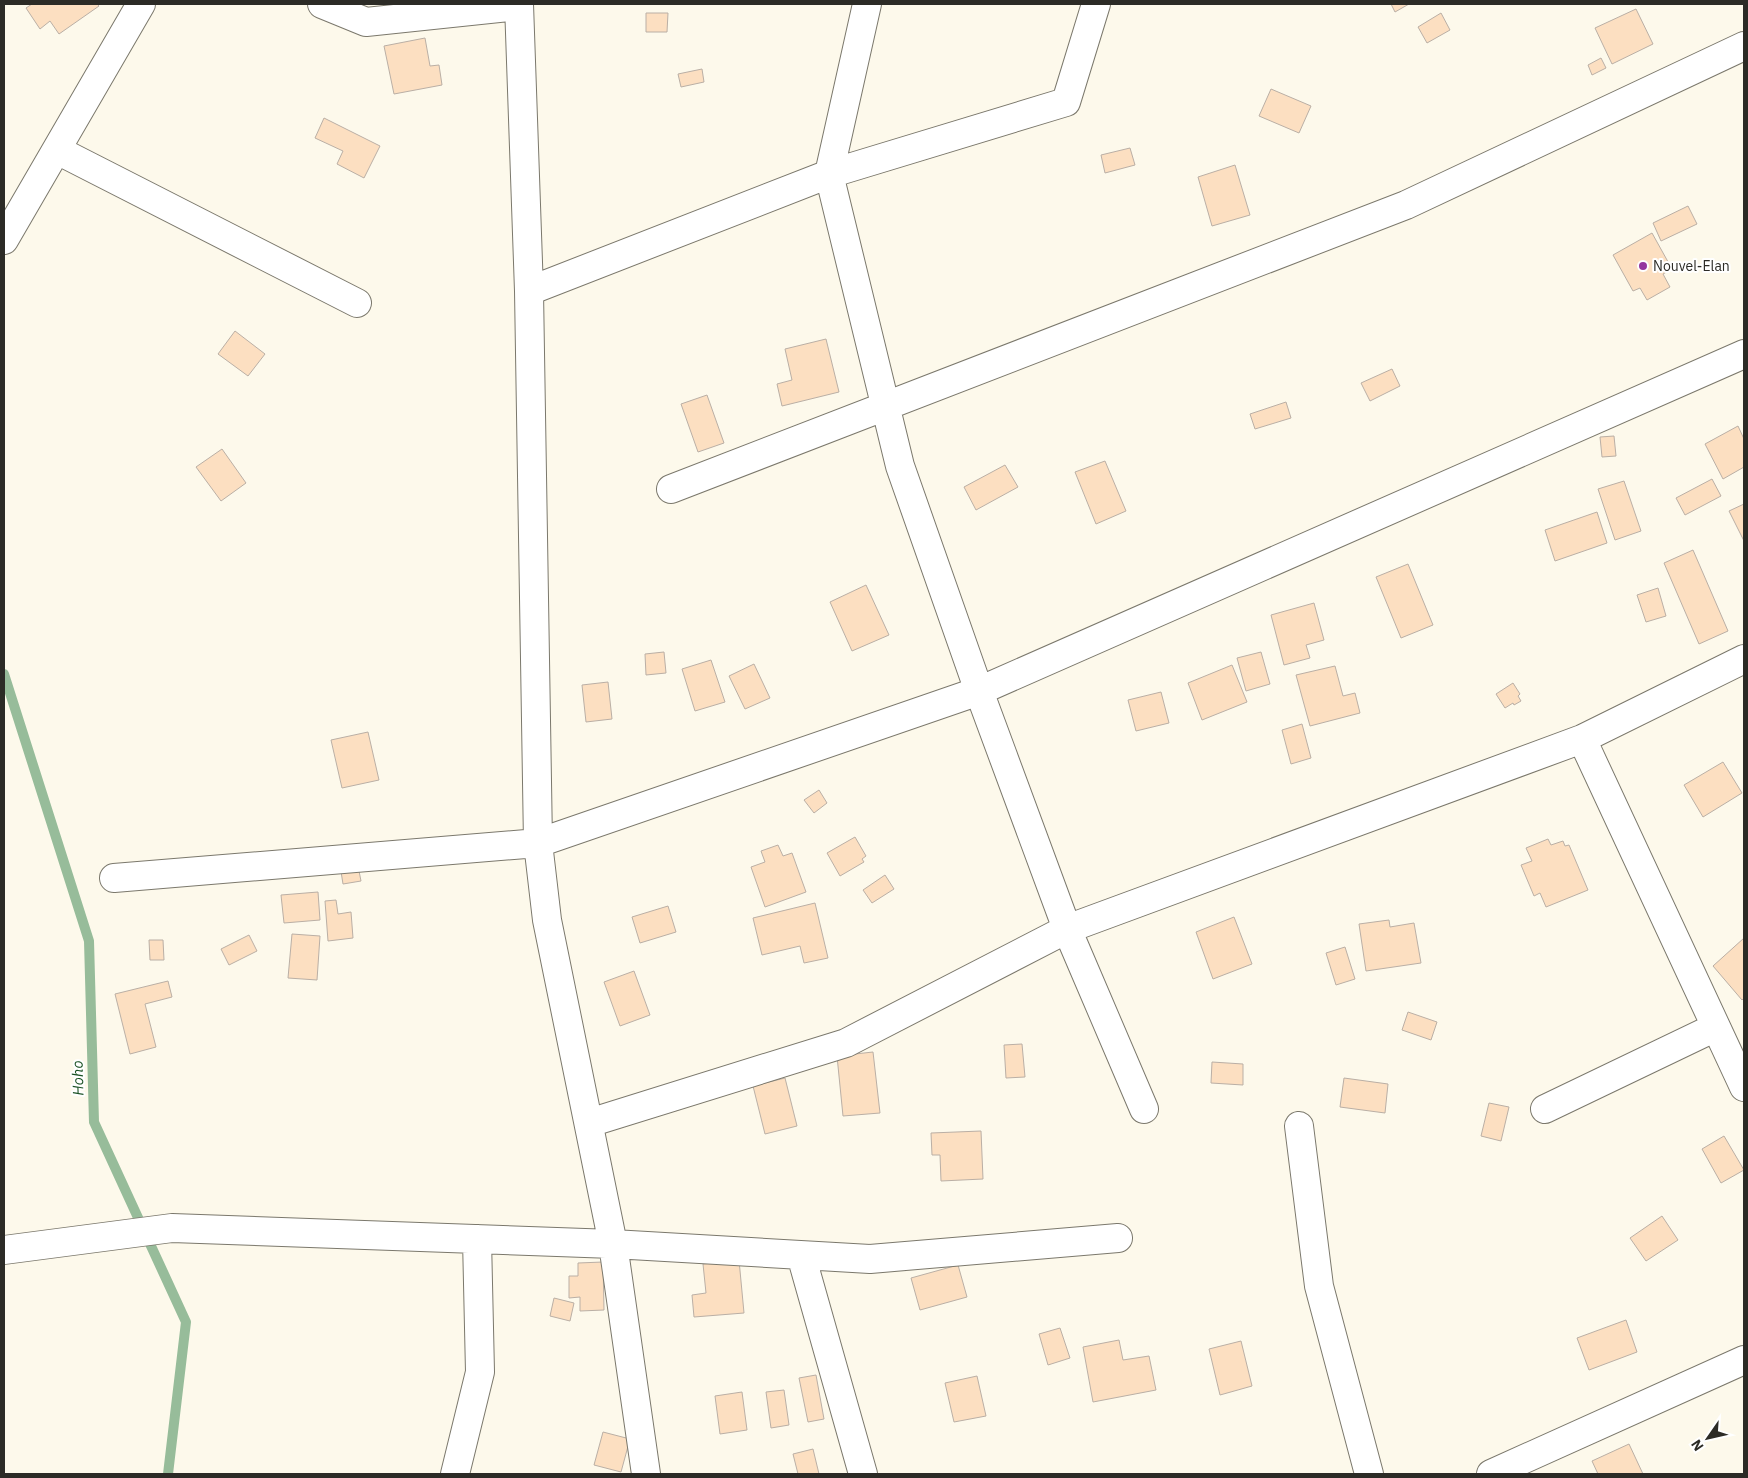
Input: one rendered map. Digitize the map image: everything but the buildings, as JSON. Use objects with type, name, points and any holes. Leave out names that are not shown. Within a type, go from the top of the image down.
[{"type":"street","points":[[4,240],[140,4]]},
{"type":"street","points":[[322,4],[366,22],[519,5],[529,291],[538,843],[547,920],[613,1244],[646,1474]]},
{"type":"street","points":[[867,4],[829,174],[900,466],[979,691],[1067,929],[1144,1109]]},
{"type":"street","points":[[529,291],[829,174],[1066,102],[1096,4]]},
{"type":"street","points":[[671,489],[1406,205],[1744,46]]},
{"type":"street","points":[[57,150],[357,303]]},
{"type":"street","points":[[114,878],[538,843],[979,691],[1744,354]]},
{"type":"street","points":[[589,1123],[846,1043],[1067,929],[1582,739],[1744,659]]},
{"type":"street","points":[[1582,739],[1716,1027],[1736,1049],[1744,1087]]},
{"type":"street","points":[[1545,1109],[1716,1027]]},
{"type":"street","points":[[1299,1126],[1319,1286],[1369,1474]]},
{"type":"street","points":[[4,1250],[172,1228],[613,1244],[870,1259],[1118,1238]]},
{"type":"street","points":[[455,1474],[480,1372],[477,1239]]},
{"type":"street","points":[[801,1255],[862,1474]]},
{"type":"street","points":[[1492,1474],[1744,1360]]},
{"type":"waterway","name":"Hoho","points":[[4,674],[89,941],[94,1122],[186,1322],[168,1474]]},
{"type":"place","name":"Nouvel-Elan","points":[[1643,266]]}]
